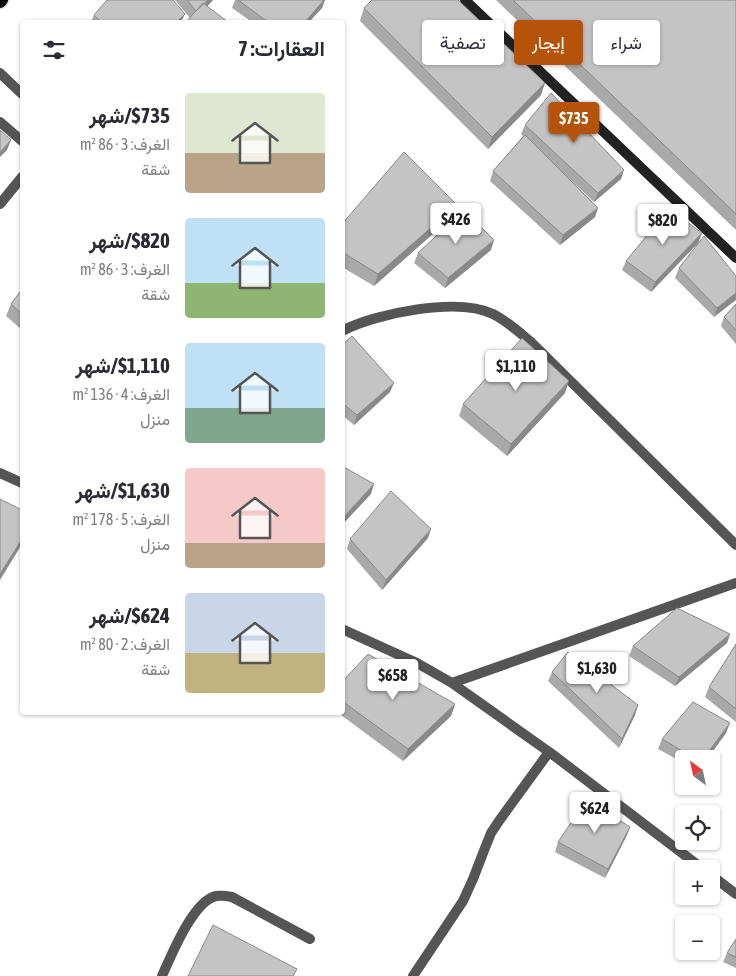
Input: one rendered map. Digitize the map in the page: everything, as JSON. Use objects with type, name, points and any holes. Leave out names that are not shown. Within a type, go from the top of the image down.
[{"type":"street","points":[[465,0],[736,258]]},
{"type":"street","points":[[0,73],[20,92]]},
{"type":"street","points":[[0,122],[20,139]]},
{"type":"street","points":[[0,204],[20,179]]},
{"type":"street","points":[[345,329],[391,313],[442,306],[473,308],[493,314],[513,327],[530,342],[736,545]]},
{"type":"street","points":[[0,473],[20,482]]},
{"type":"street","points":[[452,682],[736,582]]},
{"type":"street","points":[[345,630],[417,662],[452,682],[549,752],[692,860]]},
{"type":"street","points":[[413,976],[463,901],[484,848],[495,827],[549,752]]},
{"type":"street","points":[[720,882],[736,894]]},
{"type":"street","points":[[162,976],[186,925],[206,901],[218,895],[232,897],[310,939]]},
{"type":"building","points":[[107,0],[173,0],[185,14],[179,20],[99,20],[94,15]]},
{"type":"building","points":[[187,0],[208,0],[196,11]]},
{"type":"building","points":[[238,0],[324,0],[307,20],[265,20]]},
{"type":"building","points":[[372,0],[458,0],[479,20],[422,20],[422,65],[504,65],[504,44],[514,53],[514,65],[526,65],[545,83],[492,137],[364,8]]},
{"type":"building","points":[[513,0],[736,0],[736,214],[581,65],[583,65],[583,20],[534,20]]},
{"type":"building","points":[[203,3],[225,20],[188,20]]},
{"type":"building","points":[[551,93],[624,170],[598,193],[525,125]]},
{"type":"building","points":[[0,130],[11,140],[0,152]]},
{"type":"building","points":[[525,135],[598,208],[563,235],[493,171]]},
{"type":"building","points":[[404,152],[457,205],[378,274],[345,254],[345,221]]},
{"type":"building","points":[[669,209],[702,233],[655,282],[626,261]]},
{"type":"building","points":[[464,210],[494,240],[448,278],[418,253]]},
{"type":"building","points":[[704,236],[736,276],[736,293],[717,308],[679,268]]},
{"type":"building","points":[[20,292],[20,312],[11,304]]},
{"type":"building","points":[[736,304],[736,330],[724,317]]},
{"type":"building","points":[[352,336],[394,383],[357,415],[345,405],[345,342]]},
{"type":"building","points":[[522,338],[569,381],[511,444],[463,404]]},
{"type":"building","points":[[345,468],[374,484],[345,516]]},
{"type":"building","points":[[391,491],[431,529],[386,580],[350,539]]},
{"type":"building","points":[[0,499],[20,509],[20,542],[0,574]]},
{"type":"building","points":[[677,608],[730,634],[679,677],[633,646]]},
{"type":"building","points":[[736,644],[736,709],[709,687]]},
{"type":"building","points":[[568,652],[638,705],[622,739],[552,672]]},
{"type":"building","points":[[368,654],[455,704],[408,749],[345,703],[345,679]]},
{"type":"building","points":[[693,702],[730,723],[710,750],[681,750],[662,739]]},
{"type":"building","points":[[587,799],[630,827],[608,869],[558,842]]},
{"type":"building","points":[[213,925],[297,969],[293,976],[188,976]]},
{"type":"building","points":[[736,939],[736,957],[727,953]]}]
